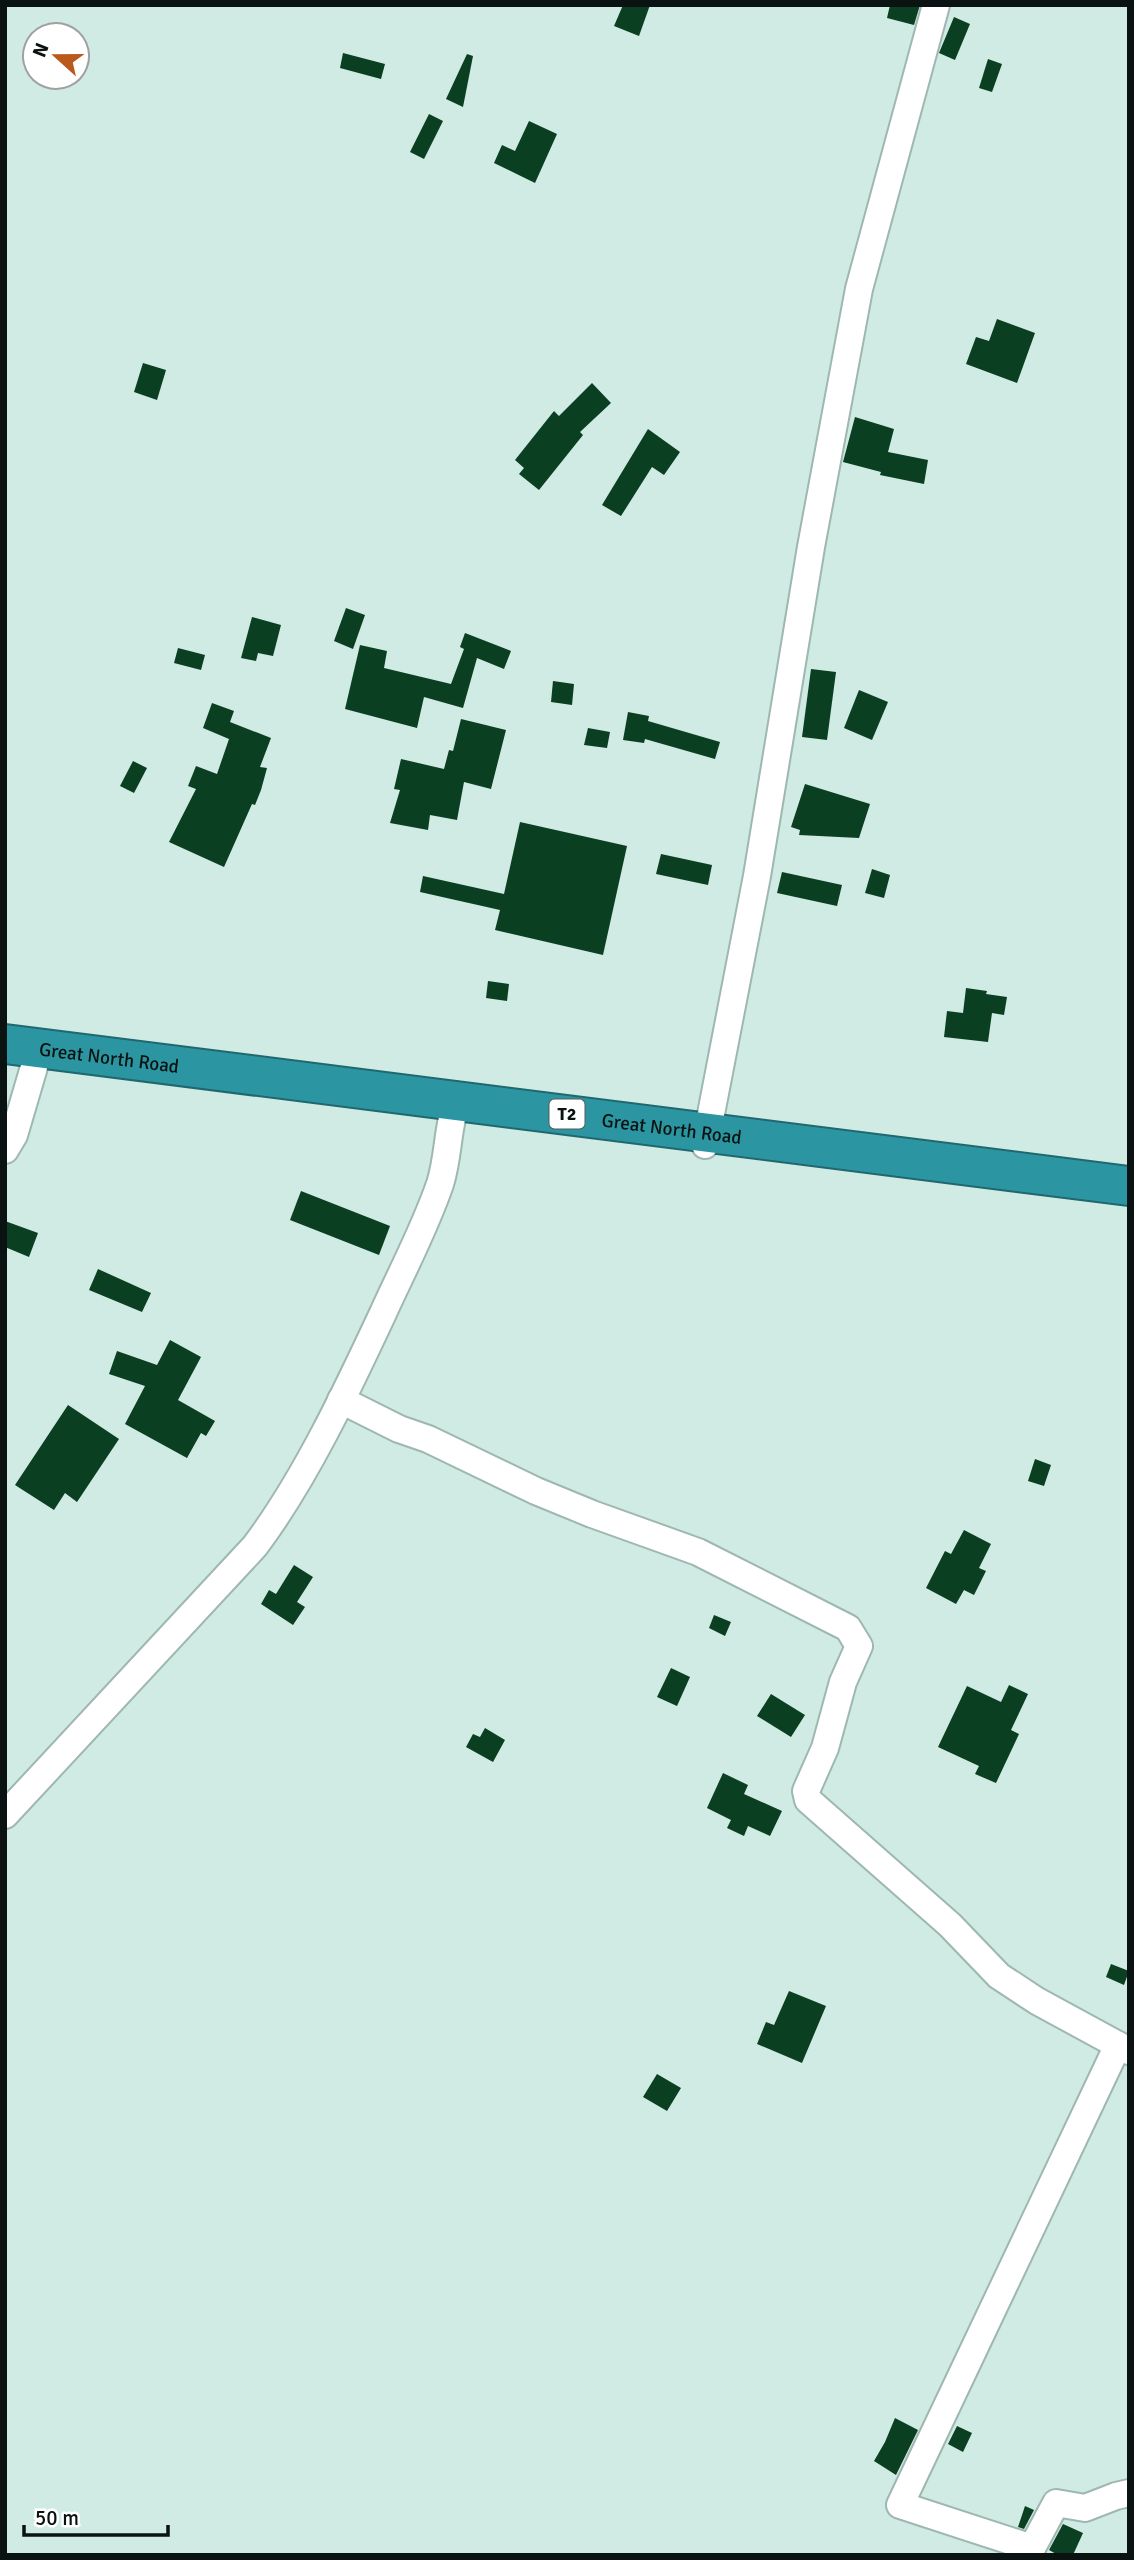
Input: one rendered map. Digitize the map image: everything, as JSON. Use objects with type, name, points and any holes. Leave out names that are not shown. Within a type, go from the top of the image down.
[{"type":"highway","name":"Great North Road","points":[[15,1058],[1129,1186]]},
{"type":"highway","name":"Great North Road","points":[[707,1139],[1129,1202]]},
{"type":"street","points":[[707,1139],[757,876],[813,534],[859,289],[936,5]]},
{"type":"street","points":[[5,1150],[14,1135],[15,1058]]},
{"type":"street","points":[[5,1815],[255,1546],[276,1518],[341,1400],[424,1226],[446,1160],[454,1108]]},
{"type":"street","points":[[341,1400],[536,1491],[698,1552],[848,1628],[859,1646],[843,1682],[825,1748],[806,1791],[808,1800],[950,1925],[999,1976],[1037,2001],[1123,2048],[900,2505],[1032,2548],[1056,2503],[1085,2508],[1129,2493]]},
{"type":"building","points":[[623,5],[650,5],[639,36],[614,26]]},
{"type":"building","points":[[890,5],[920,5],[914,25],[887,18]]},
{"type":"building","points":[[954,17],[970,24],[955,60],[939,53]]},
{"type":"building","points":[[343,53],[385,64],[381,79],[340,68]]},
{"type":"building","points":[[467,54],[473,56],[463,107],[446,99]]},
{"type":"building","points":[[988,59],[1002,64],[992,92],[979,88]]},
{"type":"building","points":[[429,114],[443,121],[424,159],[410,152]]},
{"type":"building","points":[[529,121],[557,134],[535,183],[494,163],[502,145],[515,151]]},
{"type":"building","points":[[997,319],[1035,333],[1017,383],[966,364],[976,337],[989,341]]},
{"type":"building","points":[[143,363],[166,370],[157,400],[134,392]]},
{"type":"building","points":[[592,383],[611,403],[580,432],[583,435],[539,490],[519,474],[524,468],[515,460],[554,411],[559,416]]},
{"type":"building","points":[[855,417],[894,429],[888,452],[928,460],[924,484],[880,475],[881,472],[843,462]]},
{"type":"building","points":[[648,429],[680,452],[664,475],[652,467],[621,516],[602,505]]},
{"type":"building","points":[[346,608],[365,615],[353,649],[334,641]]},
{"type":"building","points":[[252,617],[281,625],[273,656],[258,653],[256,661],[241,658]]},
{"type":"building","points":[[465,633],[511,651],[504,669],[477,658],[463,708],[424,697],[417,728],[345,709],[360,645],[387,651],[384,668],[451,684],[464,649],[460,647]]},
{"type":"building","points":[[178,648],[205,655],[201,670],[174,663]]},
{"type":"building","points":[[811,669],[836,672],[827,740],[802,737]]},
{"type":"building","points":[[553,681],[574,684],[572,705],[551,702]]},
{"type":"building","points":[[859,690],[888,702],[872,740],[844,728]]},
{"type":"building","points":[[212,703],[234,711],[230,722],[271,738],[260,767],[267,768],[261,790],[224,867],[169,842],[196,789],[188,786],[196,766],[217,774],[229,739],[203,728]]},
{"type":"building","points":[[628,712],[649,716],[648,721],[720,742],[715,759],[645,739],[644,743],[623,740]]},
{"type":"building","points":[[461,719],[506,730],[491,789],[464,782],[457,820],[430,815],[428,830],[390,823],[400,790],[394,789],[401,759],[444,769],[449,750],[453,751]]},
{"type":"building","points":[[588,728],[610,732],[607,748],[584,745]]},
{"type":"building","points":[[133,761],[147,768],[134,793],[120,786]]},
{"type":"building","points":[[805,784],[870,804],[859,838],[799,835],[800,830],[791,827]]},
{"type":"building","points":[[520,822],[627,846],[603,955],[495,930],[500,910],[420,892],[423,876],[504,894]]},
{"type":"building","points":[[661,854],[712,865],[708,885],[656,874]]},
{"type":"building","points":[[872,869],[890,875],[884,898],[865,893]]},
{"type":"building","points":[[782,872],[842,885],[837,906],[777,893]]},
{"type":"building","points":[[488,981],[509,984],[507,1001],[486,998]]},
{"type":"building","points":[[966,988],[1007,997],[1004,1015],[992,1013],[988,1042],[944,1037],[947,1011],[963,1013]]},
{"type":"building","points":[[301,1191],[390,1226],[379,1255],[290,1220]]},
{"type":"building","points":[[5,1221],[38,1233],[29,1257],[5,1247]]},
{"type":"building","points":[[98,1269],[151,1293],[142,1312],[89,1290]]},
{"type":"building","points":[[170,1340],[201,1357],[178,1400],[215,1421],[206,1436],[201,1433],[187,1458],[125,1424],[145,1386],[109,1374],[117,1351],[157,1365]]},
{"type":"building","points":[[68,1405],[119,1439],[77,1502],[65,1493],[54,1510],[15,1485]]},
{"type":"building","points":[[1035,1459],[1051,1465],[1044,1486],[1028,1481]]},
{"type":"building","points":[[964,1530],[991,1544],[979,1568],[986,1571],[974,1595],[964,1590],[956,1604],[926,1588],[945,1551],[951,1554]]},
{"type":"building","points":[[294,1565],[313,1577],[297,1602],[305,1607],[293,1625],[261,1604],[269,1590],[276,1594]]},
{"type":"building","points":[[714,1615],[731,1622],[725,1636],[709,1628]]},
{"type":"building","points":[[671,1668],[690,1677],[677,1706],[657,1697]]},
{"type":"building","points":[[1009,1685],[1028,1694],[1011,1730],[1019,1734],[996,1783],[975,1774],[979,1766],[938,1747],[967,1686],[1001,1702]]},
{"type":"building","points":[[771,1694],[805,1715],[791,1737],[757,1716]]},
{"type":"building","points":[[485,1728],[505,1740],[493,1762],[466,1747],[473,1734],[480,1737]]},
{"type":"building","points":[[723,1773],[748,1785],[744,1794],[782,1811],[770,1836],[748,1826],[744,1836],[727,1828],[731,1820],[707,1808]]},
{"type":"building","points":[[1111,1964],[1129,1971],[1124,1985],[1106,1977]]},
{"type":"building","points":[[789,1991],[826,2006],[802,2063],[757,2044],[766,2022],[774,2025]]},
{"type":"building","points":[[657,2074],[681,2088],[667,2111],[643,2097]]},
{"type":"building","points":[[895,2418],[918,2430],[896,2475],[874,2461]]},
{"type":"building","points":[[957,2426],[972,2433],[963,2452],[948,2444]]},
{"type":"building","points":[[1025,2506],[1034,2510],[1024,2529],[1018,2527]]},
{"type":"building","points":[[1063,2524],[1083,2533],[1073,2555],[1058,2555],[1049,2550]]}]
